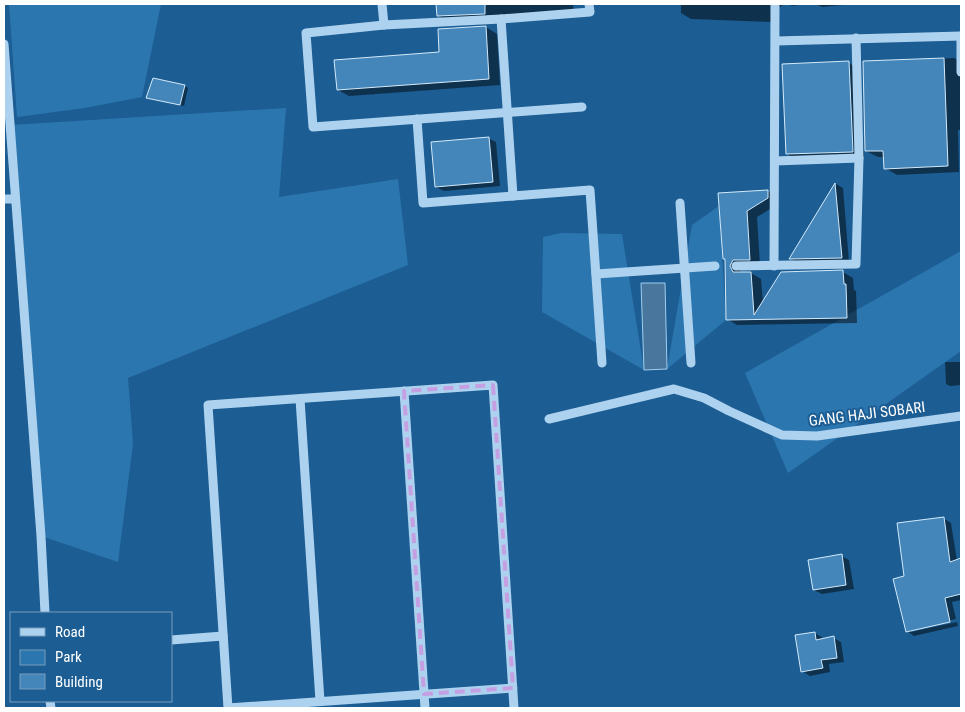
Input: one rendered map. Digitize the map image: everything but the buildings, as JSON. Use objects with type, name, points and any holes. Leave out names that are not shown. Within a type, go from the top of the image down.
[{"type":"street","points":[[382,4],[384,25]]},
{"type":"street","points":[[582,107],[313,127],[306,33],[384,25],[590,12],[589,4]]},
{"type":"street","points":[[774,266],[775,4]]},
{"type":"street","points":[[501,19],[513,196]]},
{"type":"street","points":[[776,41],[961,36],[961,72]]},
{"type":"street","points":[[736,266],[856,264],[859,158],[856,38]]},
{"type":"street","points":[[4,44],[41,536],[45,612]]},
{"type":"street","points":[[417,119],[423,203],[590,190],[602,363]]},
{"type":"street","points":[[775,161],[859,158]]},
{"type":"street","points":[[4,199],[15,199]]},
{"type":"street","points":[[680,203],[692,363]]},
{"type":"street","points":[[596,274],[715,266]]},
{"type":"street","points":[[513,688],[228,708],[208,405],[493,385],[513,688],[514,708]]},
{"type":"street","name":"GANG HAJI SOBARI","points":[[549,420],[674,389],[704,398],[782,435],[817,436],[961,416]]},
{"type":"street","points":[[404,391],[425,708]]},
{"type":"street","points":[[300,399],[320,701]]},
{"type":"street","points":[[172,640],[223,636]]},
{"type":"highlighted area","points":[[493,385],[513,688],[424,694],[404,391]]},
{"type":"green space","points":[[9,4],[161,4],[142,97],[85,108],[17,117]]},
{"type":"green space","points":[[286,108],[279,197],[398,179],[408,265],[128,378],[133,444],[118,562],[41,536],[10,125]]},
{"type":"green space","points":[[719,206],[726,320],[667,369],[692,225]]},
{"type":"green space","points":[[561,233],[622,234],[644,370],[542,312],[543,237]]},
{"type":"green space","points":[[961,251],[961,351],[788,473],[745,373]]},
{"type":"shaded area","points":[[641,283],[665,283],[667,369],[644,370]]}]
